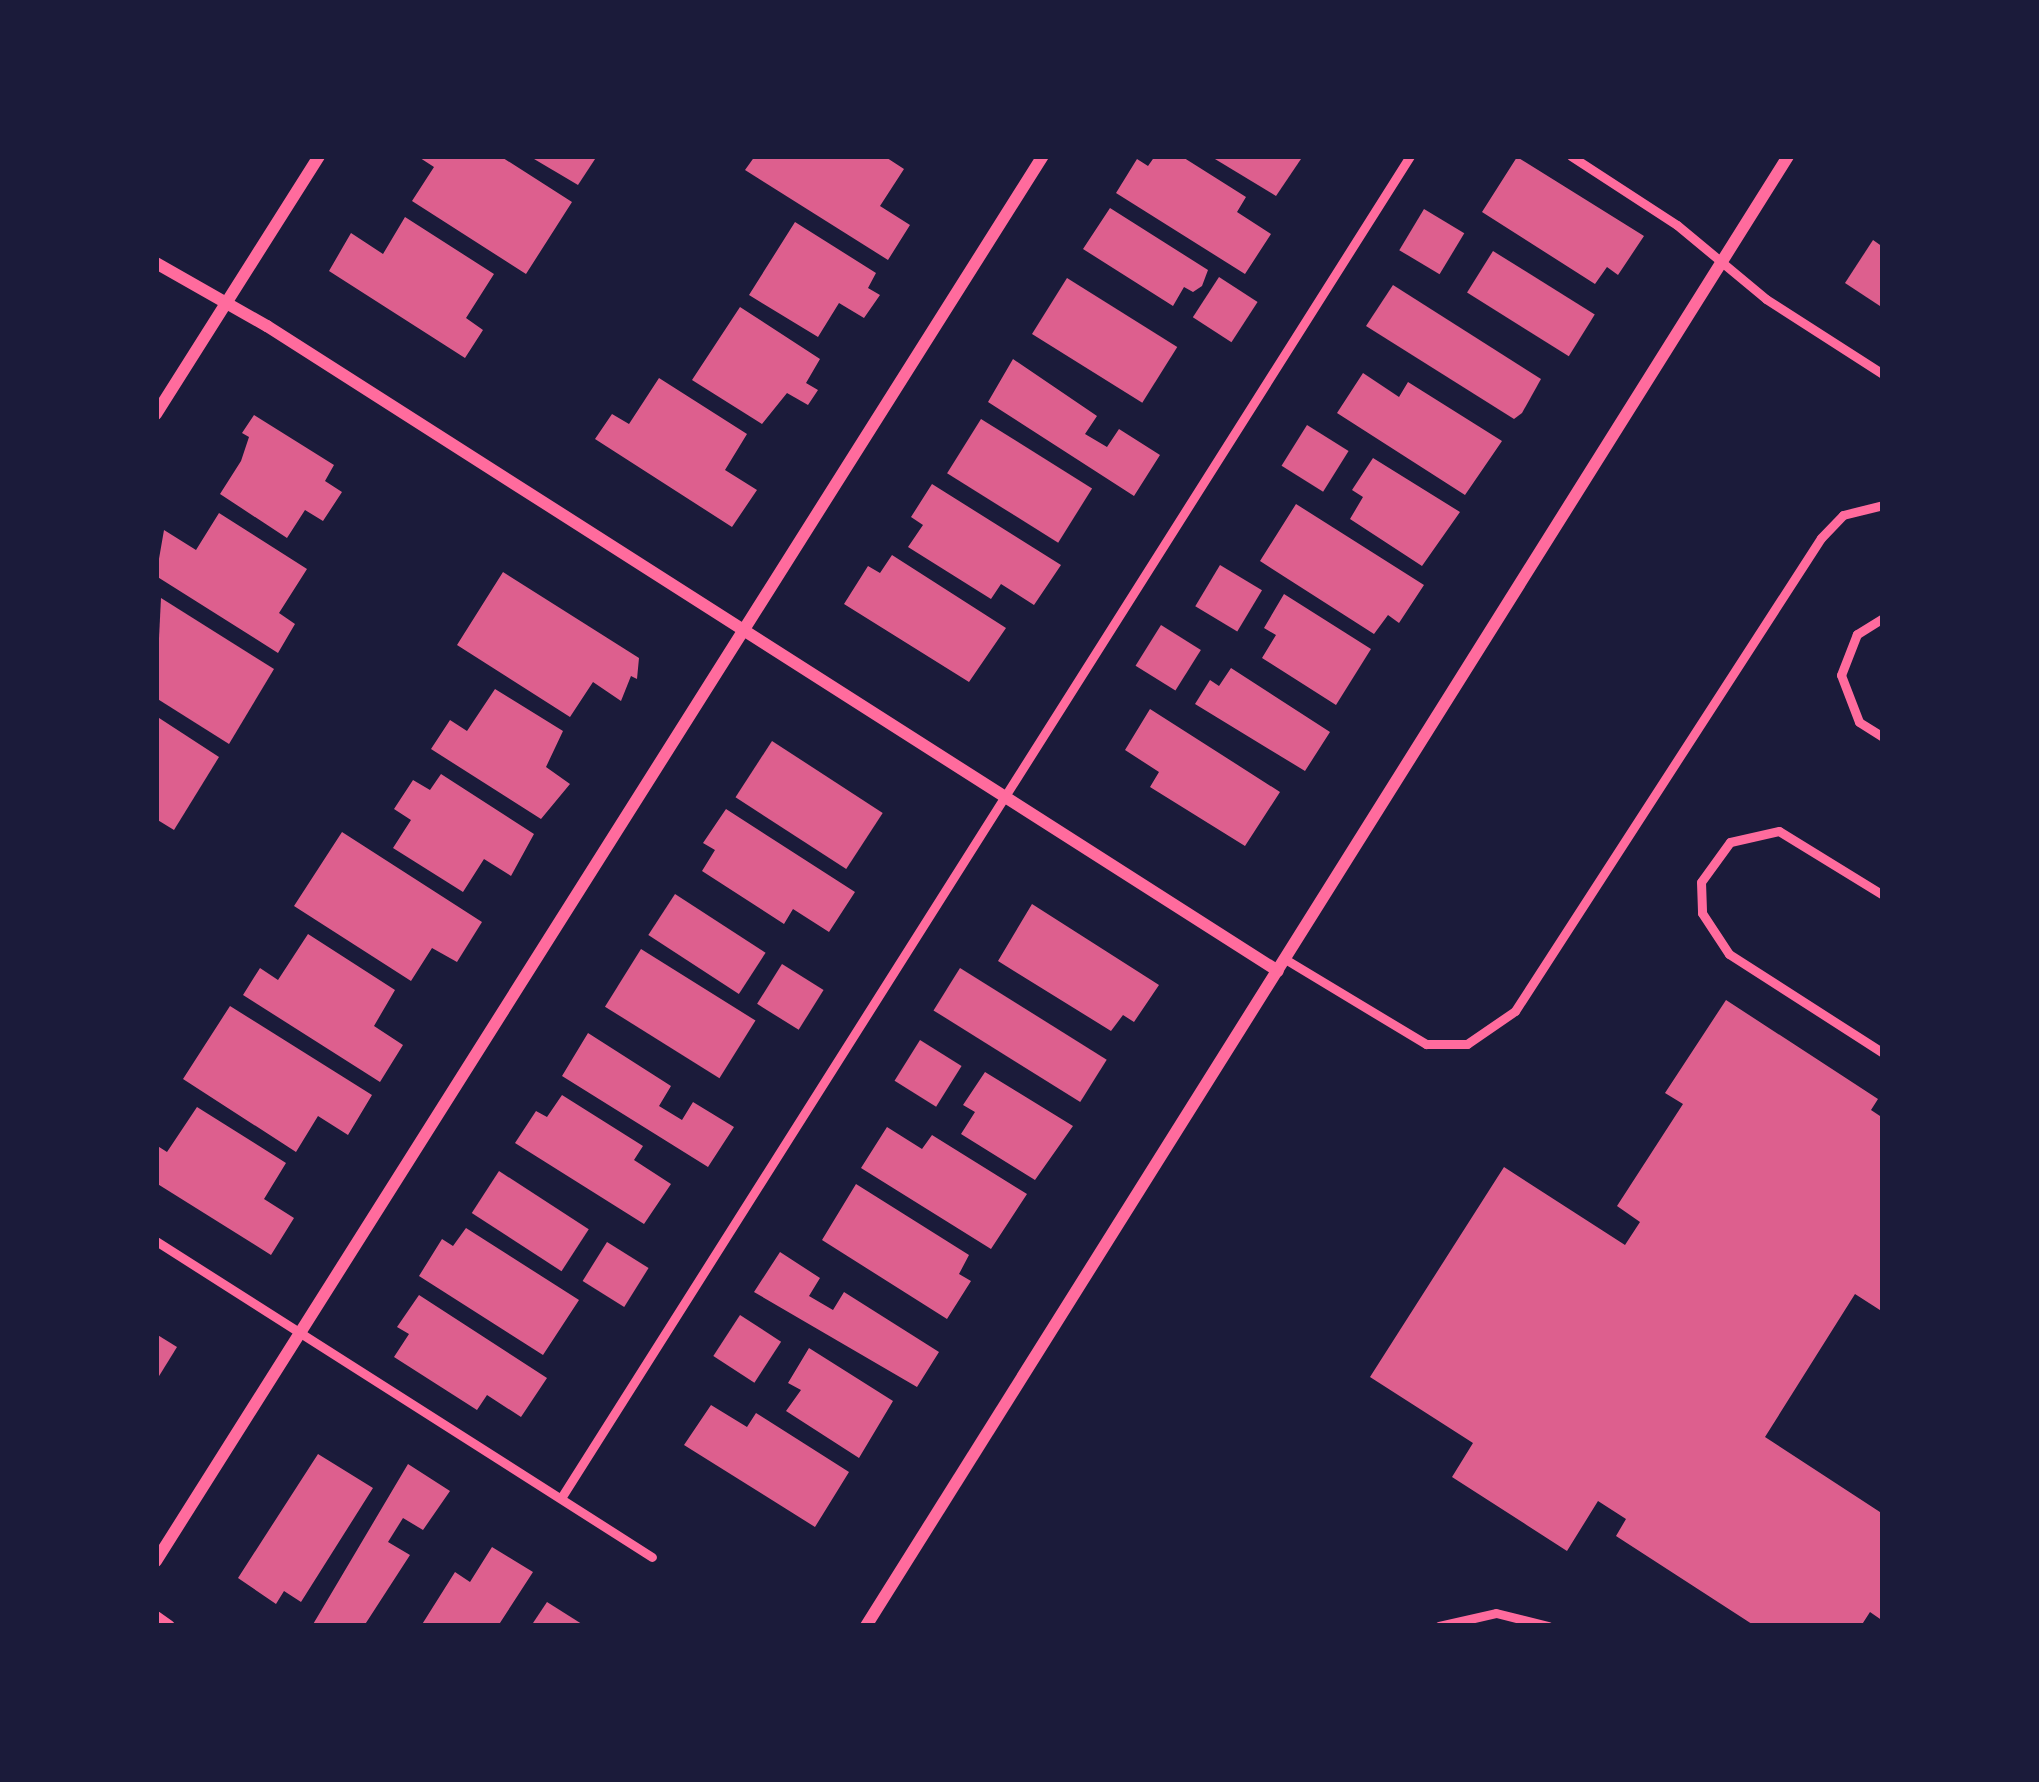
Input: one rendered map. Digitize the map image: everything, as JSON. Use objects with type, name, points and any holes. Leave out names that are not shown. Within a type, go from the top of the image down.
[{"type":"street","points":[[156,414],[319,156]]},
{"type":"street","points":[[156,1561],[1043,156]]},
{"type":"street","points":[[866,1626],[1788,156]]},
{"type":"street","points":[[156,263],[227,301],[744,631],[1281,965]]},
{"type":"street","points":[[156,1617],[169,1626]]},
{"type":"lane","points":[[561,1498],[1410,156]]},
{"type":"lane","points":[[1571,156],[1883,374]]},
{"type":"lane","points":[[1281,965],[1426,1044],[1467,1044],[1515,1011],[1822,538],[1843,515],[1883,505]]},
{"type":"lane","points":[[1883,618],[1857,634],[1841,675],[1859,722],[1883,737]]},
{"type":"lane","points":[[1883,895],[1779,832],[1730,842],[1701,881],[1702,913],[1729,954],[1883,1053]]},
{"type":"lane","points":[[156,1241],[652,1557]]},
{"type":"lane","points":[[1439,1626],[1496,1613],[1548,1626]]},
{"type":"building","points":[[417,156],[500,156],[572,202],[526,274],[412,201],[434,167]]},
{"type":"building","points":[[529,156],[597,156],[578,185]]},
{"type":"building","points":[[755,156],[884,156],[904,169],[880,206],[910,225],[888,260],[745,170]]},
{"type":"building","points":[[1155,156],[1181,156],[1246,197],[1237,212],[1271,234],[1245,274],[1116,193],[1137,159],[1148,166]]},
{"type":"building","points":[[1210,156],[1303,156],[1276,196]]},
{"type":"building","points":[[1517,157],[1644,236],[1618,275],[1607,267],[1595,284],[1482,212]]},
{"type":"building","points":[[1110,208],[1208,270],[1202,286],[1193,292],[1184,287],[1173,306],[1083,249]]},
{"type":"building","points":[[1424,209],[1464,233],[1440,274],[1399,250]]},
{"type":"building","points":[[405,217],[494,274],[466,318],[483,330],[465,358],[329,271],[351,233],[383,254]]},
{"type":"building","points":[[795,222],[876,273],[868,288],[880,295],[864,318],[839,303],[818,337],[749,295]]},
{"type":"building","points":[[1873,240],[1883,247],[1883,308],[1845,283]]},
{"type":"building","points":[[1493,251],[1595,315],[1569,356],[1467,293]]},
{"type":"building","points":[[1219,277],[1258,302],[1231,342],[1193,317]]},
{"type":"building","points":[[1067,278],[1177,347],[1142,403],[1032,334]]},
{"type":"building","points":[[1393,285],[1541,379],[1522,413],[1514,419],[1366,326]]},
{"type":"building","points":[[740,307],[820,359],[806,383],[818,390],[808,405],[787,393],[762,424],[692,380]]},
{"type":"building","points":[[1013,359],[1097,416],[1085,434],[1107,447],[1119,429],[1160,455],[1134,496],[988,402]]},
{"type":"building","points":[[1363,373],[1399,397],[1408,382],[1502,441],[1465,495],[1337,413]]},
{"type":"building","points":[[659,378],[747,434],[725,470],[757,490],[732,527],[595,439],[612,414],[629,424]]},
{"type":"building","points":[[254,415],[334,465],[325,481],[342,492],[323,521],[305,510],[287,538],[220,494],[241,461],[249,437],[242,433]]},
{"type":"building","points":[[981,419],[1092,488],[1058,543],[947,473]]},
{"type":"building","points":[[1307,425],[1349,451],[1323,492],[1282,466]]},
{"type":"building","points":[[1373,458],[1460,512],[1422,566],[1350,519],[1363,497],[1352,490]]},
{"type":"building","points":[[932,484],[1061,565],[1034,605],[1001,584],[991,599],[908,547],[923,525],[911,517]]},
{"type":"building","points":[[1296,504],[1424,585],[1399,623],[1388,615],[1374,634],[1260,561]]},
{"type":"building","points":[[219,513],[307,569],[279,613],[295,624],[278,653],[156,576],[164,530],[196,550]]},
{"type":"building","points":[[892,555],[1006,628],[969,682],[844,604],[868,566],[880,573]]},
{"type":"building","points":[[1220,565],[1262,590],[1237,631],[1195,606]]},
{"type":"building","points":[[503,572],[639,658],[637,679],[631,676],[621,701],[593,682],[570,717],[457,645]]},
{"type":"building","points":[[1284,594],[1371,649],[1336,705],[1262,658],[1276,635],[1264,628]]},
{"type":"building","points":[[161,598],[274,669],[229,744],[156,698]]},
{"type":"building","points":[[1161,625],[1201,650],[1175,691],[1136,666]]},
{"type":"building","points":[[1231,668],[1330,732],[1305,771],[1195,704],[1210,680],[1219,686]]},
{"type":"building","points":[[495,689],[563,731],[546,767],[570,784],[541,819],[431,749],[450,720],[467,731]]},
{"type":"building","points":[[1150,709],[1280,792],[1245,846],[1150,787],[1159,772],[1125,750]]},
{"type":"building","points":[[156,716],[219,757],[174,830],[156,819]]},
{"type":"building","points":[[772,741],[883,813],[846,869],[736,797]]},
{"type":"building","points":[[441,774],[534,834],[511,876],[484,859],[463,892],[393,848],[411,820],[394,809],[413,780],[430,790]]},
{"type":"building","points":[[726,809],[855,892],[829,932],[793,909],[784,924],[702,871],[715,850],[703,843]]},
{"type":"building","points":[[342,832],[482,922],[457,962],[432,948],[411,981],[294,906]]},
{"type":"building","points":[[675,894],[766,953],[739,994],[648,935]]},
{"type":"building","points":[[1032,904],[1159,985],[1134,1022],[1123,1015],[1111,1031],[998,961]]},
{"type":"building","points":[[308,934],[395,990],[374,1026],[403,1045],[380,1082],[243,995],[260,968],[278,980]]},
{"type":"building","points":[[641,949],[755,1021],[719,1078],[605,1007]]},
{"type":"building","points":[[782,964],[824,990],[799,1030],[757,1004]]},
{"type":"building","points":[[960,968],[1107,1060],[1080,1102],[934,1010]]},
{"type":"building","points":[[1726,1000],[1878,1099],[1871,1110],[1883,1118],[1883,1312],[1855,1294],[1765,1437],[1883,1514],[1883,1621],[1870,1612],[1861,1626],[1755,1626],[1616,1536],[1626,1519],[1598,1501],[1567,1551],[1452,1477],[1473,1443],[1370,1377],[1504,1167],[1625,1245],[1640,1222],[1617,1206],[1683,1104],[1665,1093]]},
{"type":"building","points":[[230,1006],[372,1095],[348,1135],[318,1116],[296,1152],[183,1079]]},
{"type":"building","points":[[588,1033],[671,1086],[659,1106],[682,1120],[693,1102],[734,1127],[708,1167],[562,1076]]},
{"type":"building","points":[[920,1040],[962,1066],[936,1107],[895,1081]]},
{"type":"building","points":[[985,1072],[1073,1126],[1035,1180],[961,1134],[975,1112],[963,1105]]},
{"type":"building","points":[[562,1095],[643,1146],[634,1160],[671,1184],[644,1224],[515,1143],[536,1111],[547,1117]]},
{"type":"building","points":[[197,1107],[286,1163],[264,1199],[294,1218],[271,1255],[156,1183],[156,1145],[167,1152]]},
{"type":"building","points":[[887,1127],[922,1149],[932,1135],[1027,1194],[991,1249],[861,1168]]},
{"type":"building","points":[[499,1171],[589,1229],[562,1271],[472,1213]]},
{"type":"building","points":[[856,1184],[969,1255],[959,1274],[971,1281],[947,1319],[822,1240]]},
{"type":"building","points":[[466,1228],[579,1300],[543,1355],[419,1276],[442,1239],[453,1246]]},
{"type":"building","points":[[607,1242],[649,1268],[624,1307],[583,1281]]},
{"type":"building","points":[[780,1252],[820,1278],[809,1296],[833,1310],[844,1292],[939,1352],[917,1387],[754,1292]]},
{"type":"building","points":[[419,1295],[547,1378],[521,1417],[487,1395],[477,1410],[394,1357],[409,1334],[397,1327]]},
{"type":"building","points":[[740,1315],[781,1342],[754,1383],[713,1356]]},
{"type":"building","points":[[156,1334],[177,1347],[156,1381]]},
{"type":"building","points":[[809,1348],[893,1401],[859,1458],[786,1411],[801,1390],[788,1383]]},
{"type":"building","points":[[711,1405],[747,1427],[756,1413],[849,1472],[815,1527],[684,1445]]},
{"type":"building","points":[[318,1454],[373,1488],[301,1602],[284,1591],[276,1604],[238,1578]]},
{"type":"building","points":[[408,1464],[450,1491],[423,1530],[403,1518],[388,1542],[410,1555],[364,1626],[312,1626]]},
{"type":"building","points":[[492,1547],[533,1572],[498,1626],[421,1626],[455,1572],[470,1582]]},
{"type":"building","points":[[547,1602],[585,1626],[531,1626]]}]
